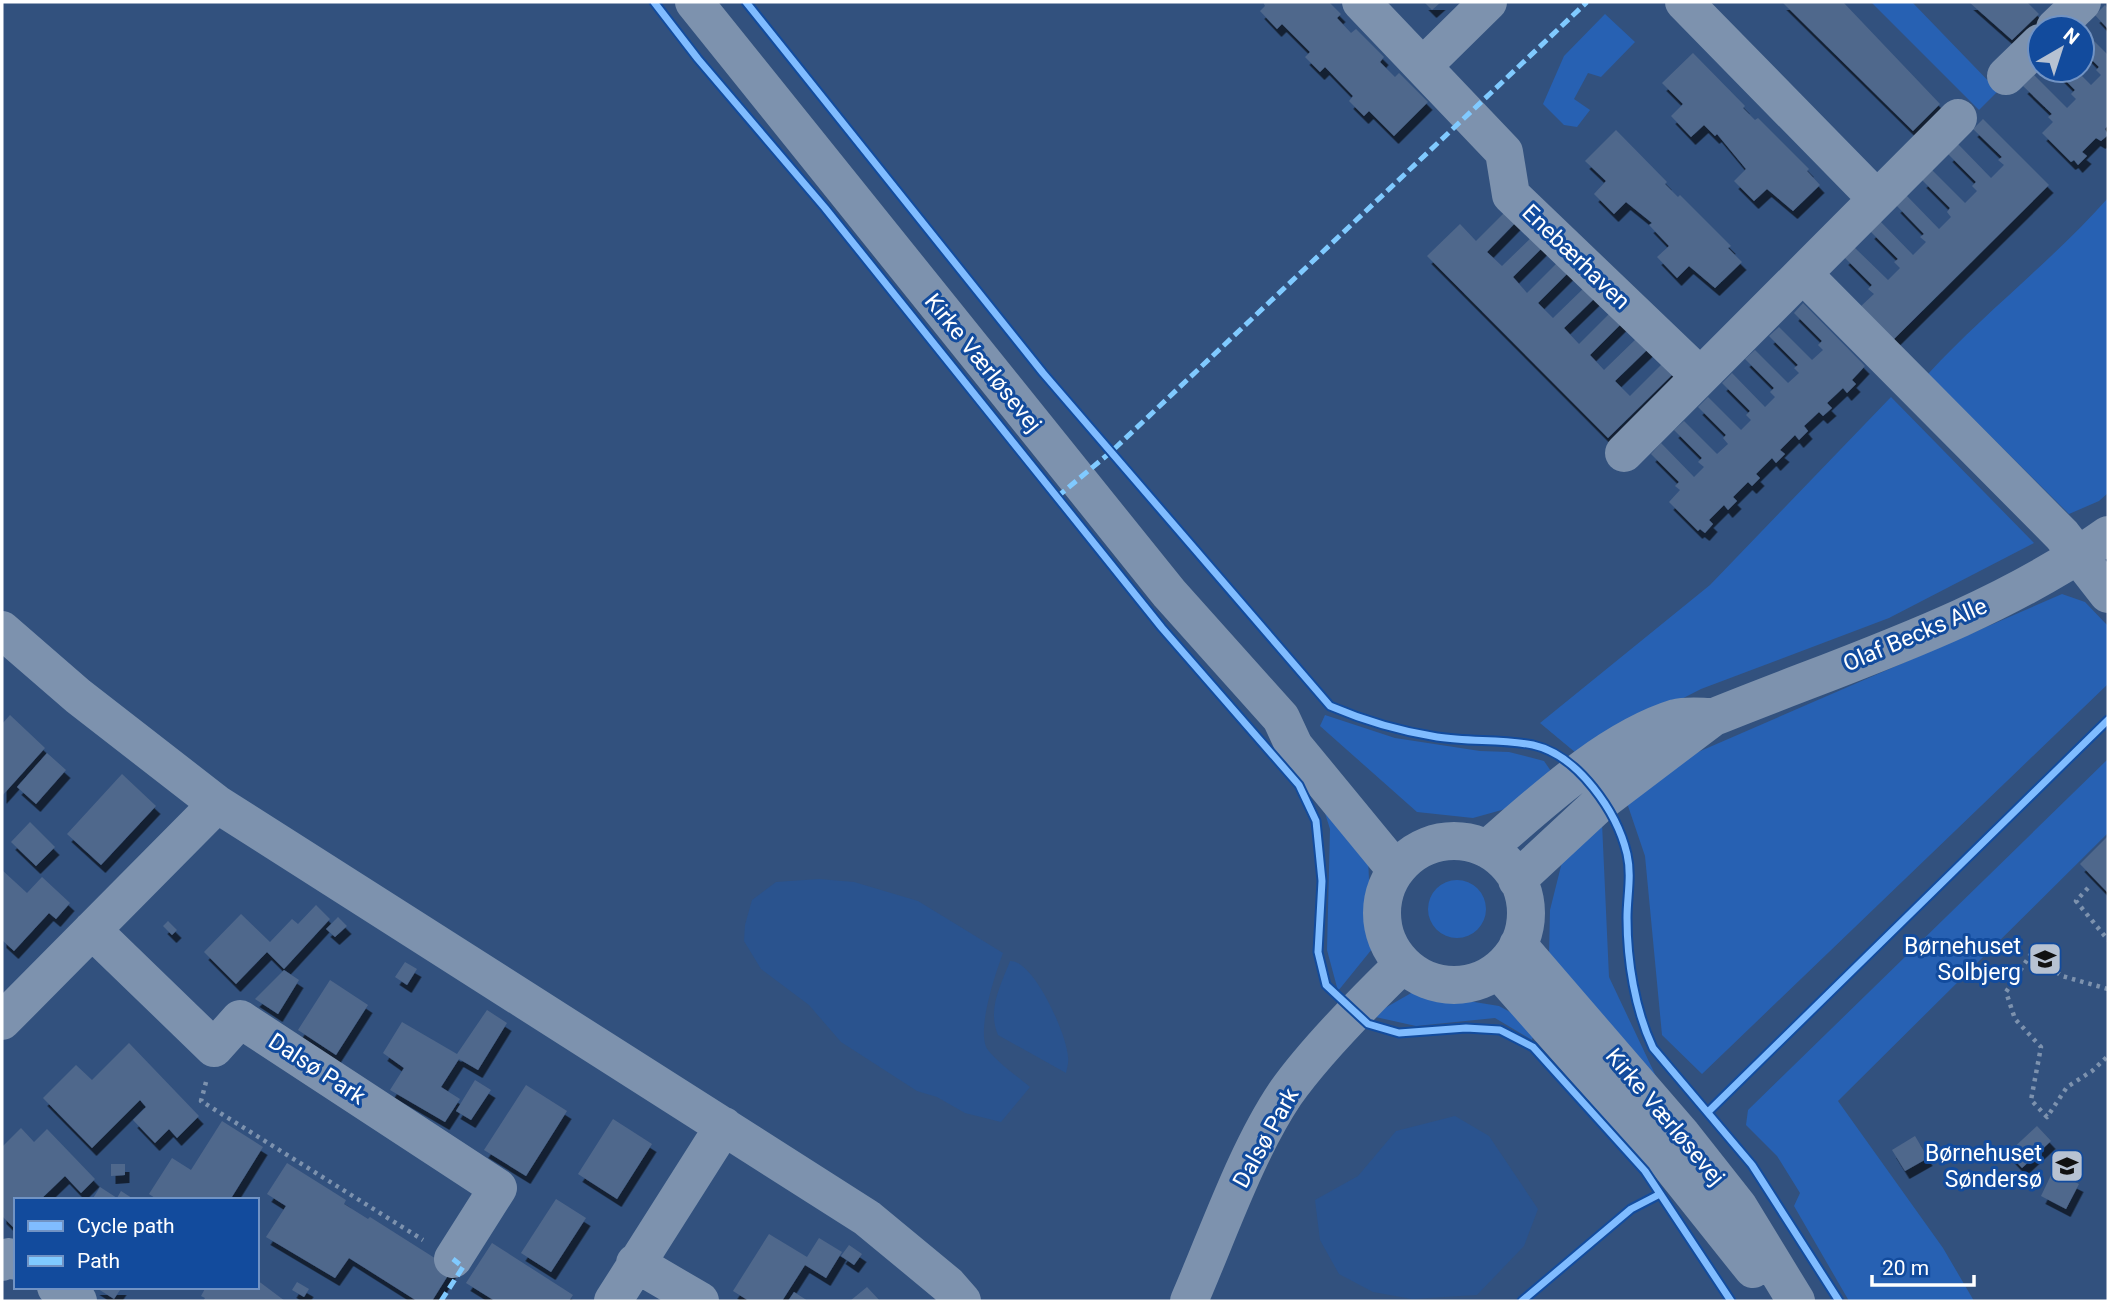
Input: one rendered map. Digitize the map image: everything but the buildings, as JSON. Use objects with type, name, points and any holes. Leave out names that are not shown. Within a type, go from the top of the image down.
[{"type":"street","name":"Kirke Værløsevej","points":[[694,2],[1170,593],[1280,718],[1311,734],[1406,861]]},
{"type":"street","name":"Enebærhaven","points":[[1361,2],[1504,152],[1511,195],[1700,376]]},
{"type":"street","points":[[1423,66],[1488,2]]},
{"type":"street","points":[[1684,2],[1877,199]]},
{"type":"street","points":[[2006,76],[2026,57]]},
{"type":"street","points":[[1624,453],[1958,118]]},
{"type":"street","points":[[1803,274],[2063,535],[2093,546],[2108,594]]},
{"type":"street","name":"Olaf Becks Alle","points":[[1517,880],[1601,802],[1714,717],[1979,610],[2093,546]]},
{"type":"street","points":[[2,630],[78,696],[217,804],[867,1218],[948,1285],[962,1301]]},
{"type":"street","name":"Olaf Becks Alle","points":[[1487,849],[1580,773],[1628,740],[1678,717],[1714,717]]},
{"type":"street","points":[[2,1021],[217,804]]},
{"type":"street","points":[[1452,841],[1487,849],[1499,857],[1517,880],[1526,908],[1508,957],[1477,981],[1446,984],[1423,978],[1403,964],[1390,945],[1382,915],[1385,891],[1406,861],[1452,841]]},
{"type":"street","points":[[92,930],[214,1048]]},
{"type":"street","name":"Kirke Værløsevej","points":[[1508,957],[1777,1301]]},
{"type":"street","name":"Kirke Værløsevej","points":[[1508,957],[1682,1135],[1730,1195],[1796,1301]]},
{"type":"street","name":"Dalsø Park","points":[[1189,1301],[1246,1169],[1285,1094],[1354,1013],[1403,964]]},
{"type":"street","name":"Dalsø Park","points":[[214,1048],[240,1019],[498,1188],[453,1259]]},
{"type":"street","points":[[614,1301],[635,1263],[723,1126]]},
{"type":"street","points":[[635,1263],[700,1301]]},
{"type":"street","points":[[59,1289],[78,1301]]},
{"type":"path","points":[[2088,888],[2076,901],[2108,940]]},
{"type":"path","points":[[2108,989],[2062,976],[2031,954],[2006,992],[2015,1019],[2041,1047],[2031,1100],[2047,1116],[2067,1087],[2092,1071],[2108,1056]]},
{"type":"path","points":[[214,1048],[201,1101],[453,1259]]},
{"type":"shaded area","points":[[1871,2],[1912,2],[1998,91],[1979,110]]},
{"type":"shaded area","points":[[1605,14],[1635,42],[1601,77],[1588,73],[1574,99],[1590,110],[1577,127],[1564,125],[1543,104],[1564,56]]},
{"type":"shaded area","points":[[2108,198],[2108,493],[2099,501],[2069,514],[1928,374]]},
{"type":"shaded area","points":[[1891,397],[2034,543],[1889,618],[1701,689],[1576,753],[1540,723],[1710,585]]},
{"type":"shaded area","points":[[2062,594],[2085,602],[2108,626],[2108,684],[1702,1074],[1662,1035],[1645,856],[1627,803],[1682,759]]},
{"type":"shaded area","points":[[1325,715],[1395,738],[1480,751],[1509,752],[1544,761],[1553,774],[1516,806],[1473,818],[1417,812],[1320,726]]},
{"type":"shaded area","points":[[2108,759],[2108,833],[1838,1101],[1943,1248],[1974,1301],[1849,1301],[1794,1206],[1800,1193],[1777,1156],[1746,1125],[1748,1110]]},
{"type":"shaded area","points":[[1319,794],[1368,857],[1372,949],[1338,991],[1327,950],[1330,829]]},
{"type":"shaded area","points":[[1602,823],[1609,977],[1670,1106],[1549,955],[1550,910],[1564,854]]},
{"type":"shaded area","points":[[819,879],[854,882],[918,901],[1003,953],[988,1002],[985,1042],[997,1060],[1030,1087],[1001,1122],[965,1113],[937,1097],[917,1091],[841,1042],[809,1005],[761,969],[744,941],[752,900],[776,882]]},
{"type":"shaded area","points":[[1457,880],[1468,882],[1481,893],[1486,909],[1484,920],[1473,933],[1457,938],[1446,936],[1433,925],[1428,909],[1430,898],[1441,885]]},
{"type":"shaded area","points":[[1010,961],[1029,972],[1048,1000],[1066,1047],[1066,1073],[998,1035],[995,1006]]},
{"type":"shaded area","points":[[1413,992],[1499,1006],[1536,1026],[1532,1040],[1495,1018],[1416,1026],[1371,1016]]},
{"type":"shaded area","points":[[1455,1116],[1489,1136],[1538,1209],[1524,1246],[1477,1295],[1412,1299],[1373,1292],[1339,1274],[1320,1240],[1315,1200],[1358,1176],[1396,1131]]},
{"type":"marked path","points":[[1057,497],[1112,451],[1587,2]]},
{"type":"marked path","points":[[441,1301],[463,1267],[453,1259]]},
{"type":"cycle path","points":[[654,2],[698,59],[825,208],[1162,628],[1299,785],[1316,821],[1322,881],[1318,952],[1326,985],[1368,1024],[1399,1033],[1466,1028],[1500,1030],[1533,1047],[1645,1171],[1731,1301]]},
{"type":"cycle path","points":[[746,2],[1043,373],[1330,706],[1382,725],[1423,735],[1533,745],[1565,760],[1593,788],[1614,821],[1627,854],[1627,934],[1630,968],[1641,1018],[1653,1048],[1752,1165],[1839,1301]]},
{"type":"cycle path","points":[[1709,1111],[2108,720]]},
{"type":"cycle path","points":[[1522,1301],[1631,1209],[1658,1195]]},
{"type":"place","name":"Børnehuset Solbjerg","points":[[2045,959]]},
{"type":"place","name":"Børnehuset Søndersø","points":[[2067,1166]]}]
